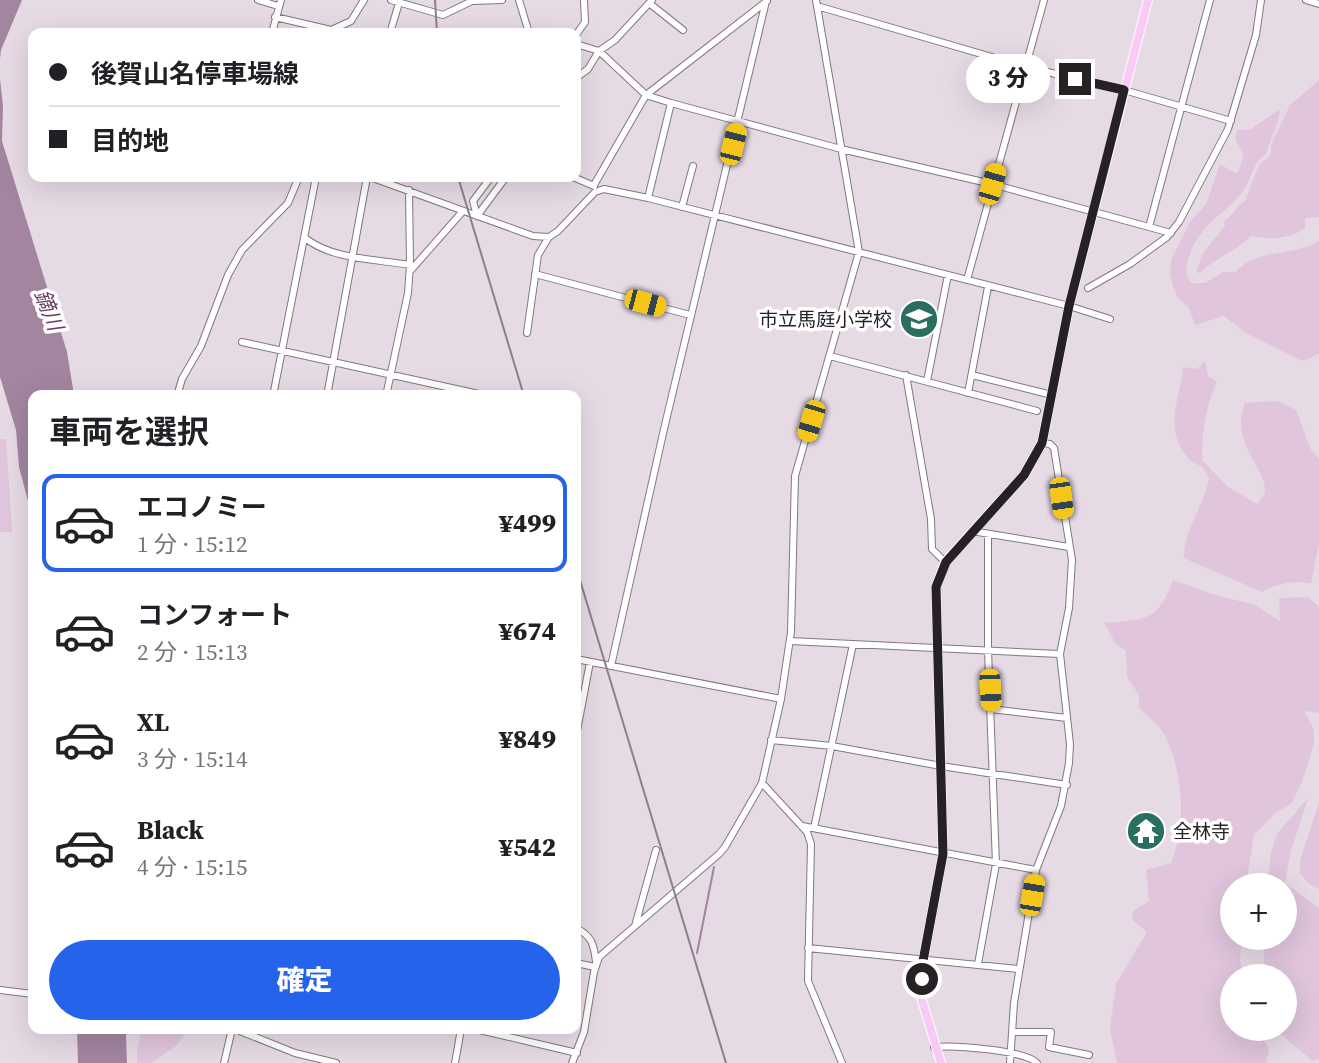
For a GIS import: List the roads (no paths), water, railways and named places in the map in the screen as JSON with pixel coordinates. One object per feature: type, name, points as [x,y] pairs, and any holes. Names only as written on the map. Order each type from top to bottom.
[{"type":"main road","points":[[941,1063],[921,997],[923,961],[943,854],[936,587],[946,562],[1024,475],[1042,443],[1069,306],[1148,0]]},
{"type":"street","points":[[258,0],[279,3],[273,28]]},
{"type":"street","points":[[337,28],[356,15],[364,0]]},
{"type":"street","points":[[391,0],[443,15],[472,1],[502,0]]},
{"type":"street","points":[[519,0],[527,28]]},
{"type":"street","points":[[581,28],[585,22],[584,0]]},
{"type":"street","points":[[527,333],[538,255],[549,237],[558,231],[595,189],[646,96],[767,0]]},
{"type":"street","points":[[611,666],[690,315],[767,0]]},
{"type":"street","points":[[967,280],[1044,0]]},
{"type":"street","points":[[1149,227],[1210,0]]},
{"type":"street","points":[[1088,288],[1130,264],[1171,233],[1231,121],[1254,44],[1261,0]]},
{"type":"street","points":[[1306,0],[1319,4]]},
{"type":"street","points":[[581,74],[588,69],[599,51],[615,40],[650,2],[683,30]]},
{"type":"street","points":[[392,28],[400,3]]},
{"type":"street","points":[[596,966],[604,952],[675,894],[725,847],[762,783],[781,699],[790,641],[795,476],[859,252],[816,3],[1026,67],[1124,90],[1231,121]]},
{"type":"street","points":[[275,17],[314,28]]},
{"type":"street","points":[[345,28],[346,24]]},
{"type":"street","points":[[581,46],[599,51],[646,96],[841,149],[992,184],[1171,233]]},
{"type":"street","points":[[648,198],[671,103]]},
{"type":"street","points":[[682,207],[693,166]]},
{"type":"street","points":[[581,181],[595,189],[648,198],[1069,306],[1110,319]]},
{"type":"street","points":[[179,390],[201,346],[228,275],[242,250],[288,203],[297,182]]},
{"type":"street","points":[[274,390],[315,182]]},
{"type":"street","points":[[328,390],[368,182]]},
{"type":"street","points":[[384,182],[533,236],[549,237]]},
{"type":"street","points":[[477,216],[472,201],[487,182]]},
{"type":"street","points":[[477,216],[502,182]]},
{"type":"street","points":[[387,390],[408,293],[409,190]]},
{"type":"street","points":[[410,268],[463,211]]},
{"type":"street","points":[[305,238],[321,247],[352,256],[410,268]]},
{"type":"street","points":[[535,274],[690,315]]},
{"type":"street","points":[[927,381],[948,275]]},
{"type":"street","points":[[968,393],[988,287]]},
{"type":"street","points":[[242,342],[455,390]]},
{"type":"street","points":[[830,356],[1037,411]]},
{"type":"street","points":[[906,375],[931,519],[932,549],[946,562]]},
{"type":"street","points":[[972,375],[1052,395]]},
{"type":"street","points":[[1010,1063],[1014,1003],[1036,870],[1067,785],[1070,744],[1060,654],[1073,569],[1054,448],[1050,444],[1042,443]]},
{"type":"street","points":[[972,531],[1069,547]]},
{"type":"street","points":[[978,964],[996,863],[988,650],[988,534]]},
{"type":"street","points":[[790,641],[1060,654]]},
{"type":"street","points":[[814,828],[853,644]]},
{"type":"street","points":[[581,660],[781,699]]},
{"type":"street","points":[[581,707],[590,662]]},
{"type":"street","points":[[990,709],[1068,718]]},
{"type":"street","points":[[771,740],[832,746],[1067,785]]},
{"type":"street","points":[[762,783],[802,826],[811,844],[808,981],[842,1063]]},
{"type":"street","points":[[802,826],[1036,870]]},
{"type":"street","points":[[635,926],[656,850]]},
{"type":"street","points":[[572,1063],[584,1032],[596,966],[592,940],[581,930]]},
{"type":"street","points":[[808,948],[1020,969]]},
{"type":"street","points":[[581,964],[596,966]]},
{"type":"street","points":[[0,990],[28,993]]},
{"type":"street","points":[[1014,1032],[1051,1032],[1049,1047],[1089,1055]]},
{"type":"street","points":[[224,1063],[233,1034]]},
{"type":"street","points":[[247,1034],[295,1053],[337,1063]]},
{"type":"street","points":[[455,1063],[460,1034]]},
{"type":"street","points":[[496,1034],[577,1053]]},
{"type":"street","points":[[934,1047],[957,1046],[1012,1054],[1032,1058],[1037,1063]]},
{"type":"water","points":[[0,0],[22,0],[1,50],[0,59]]},
{"type":"water","name":"鏑川","points":[[0,79],[3,106],[2,141],[67,352],[73,390],[28,390],[28,501],[19,467],[16,430],[0,377]]},
{"type":"water","points":[[77,1034],[126,1034],[127,1063],[78,1063]]},
{"type":"waterway","points":[[697,953],[714,867]]},
{"type":"railway","points":[[435,0],[437,28]]},
{"type":"railway","points":[[460,182],[522,390]]},
{"type":"railway","points":[[581,584],[726,1063]]},
{"type":"place","name":"市立馬庭小学校","points":[[919,319]]},
{"type":"place","name":"全林寺","points":[[1146,831]]}]
